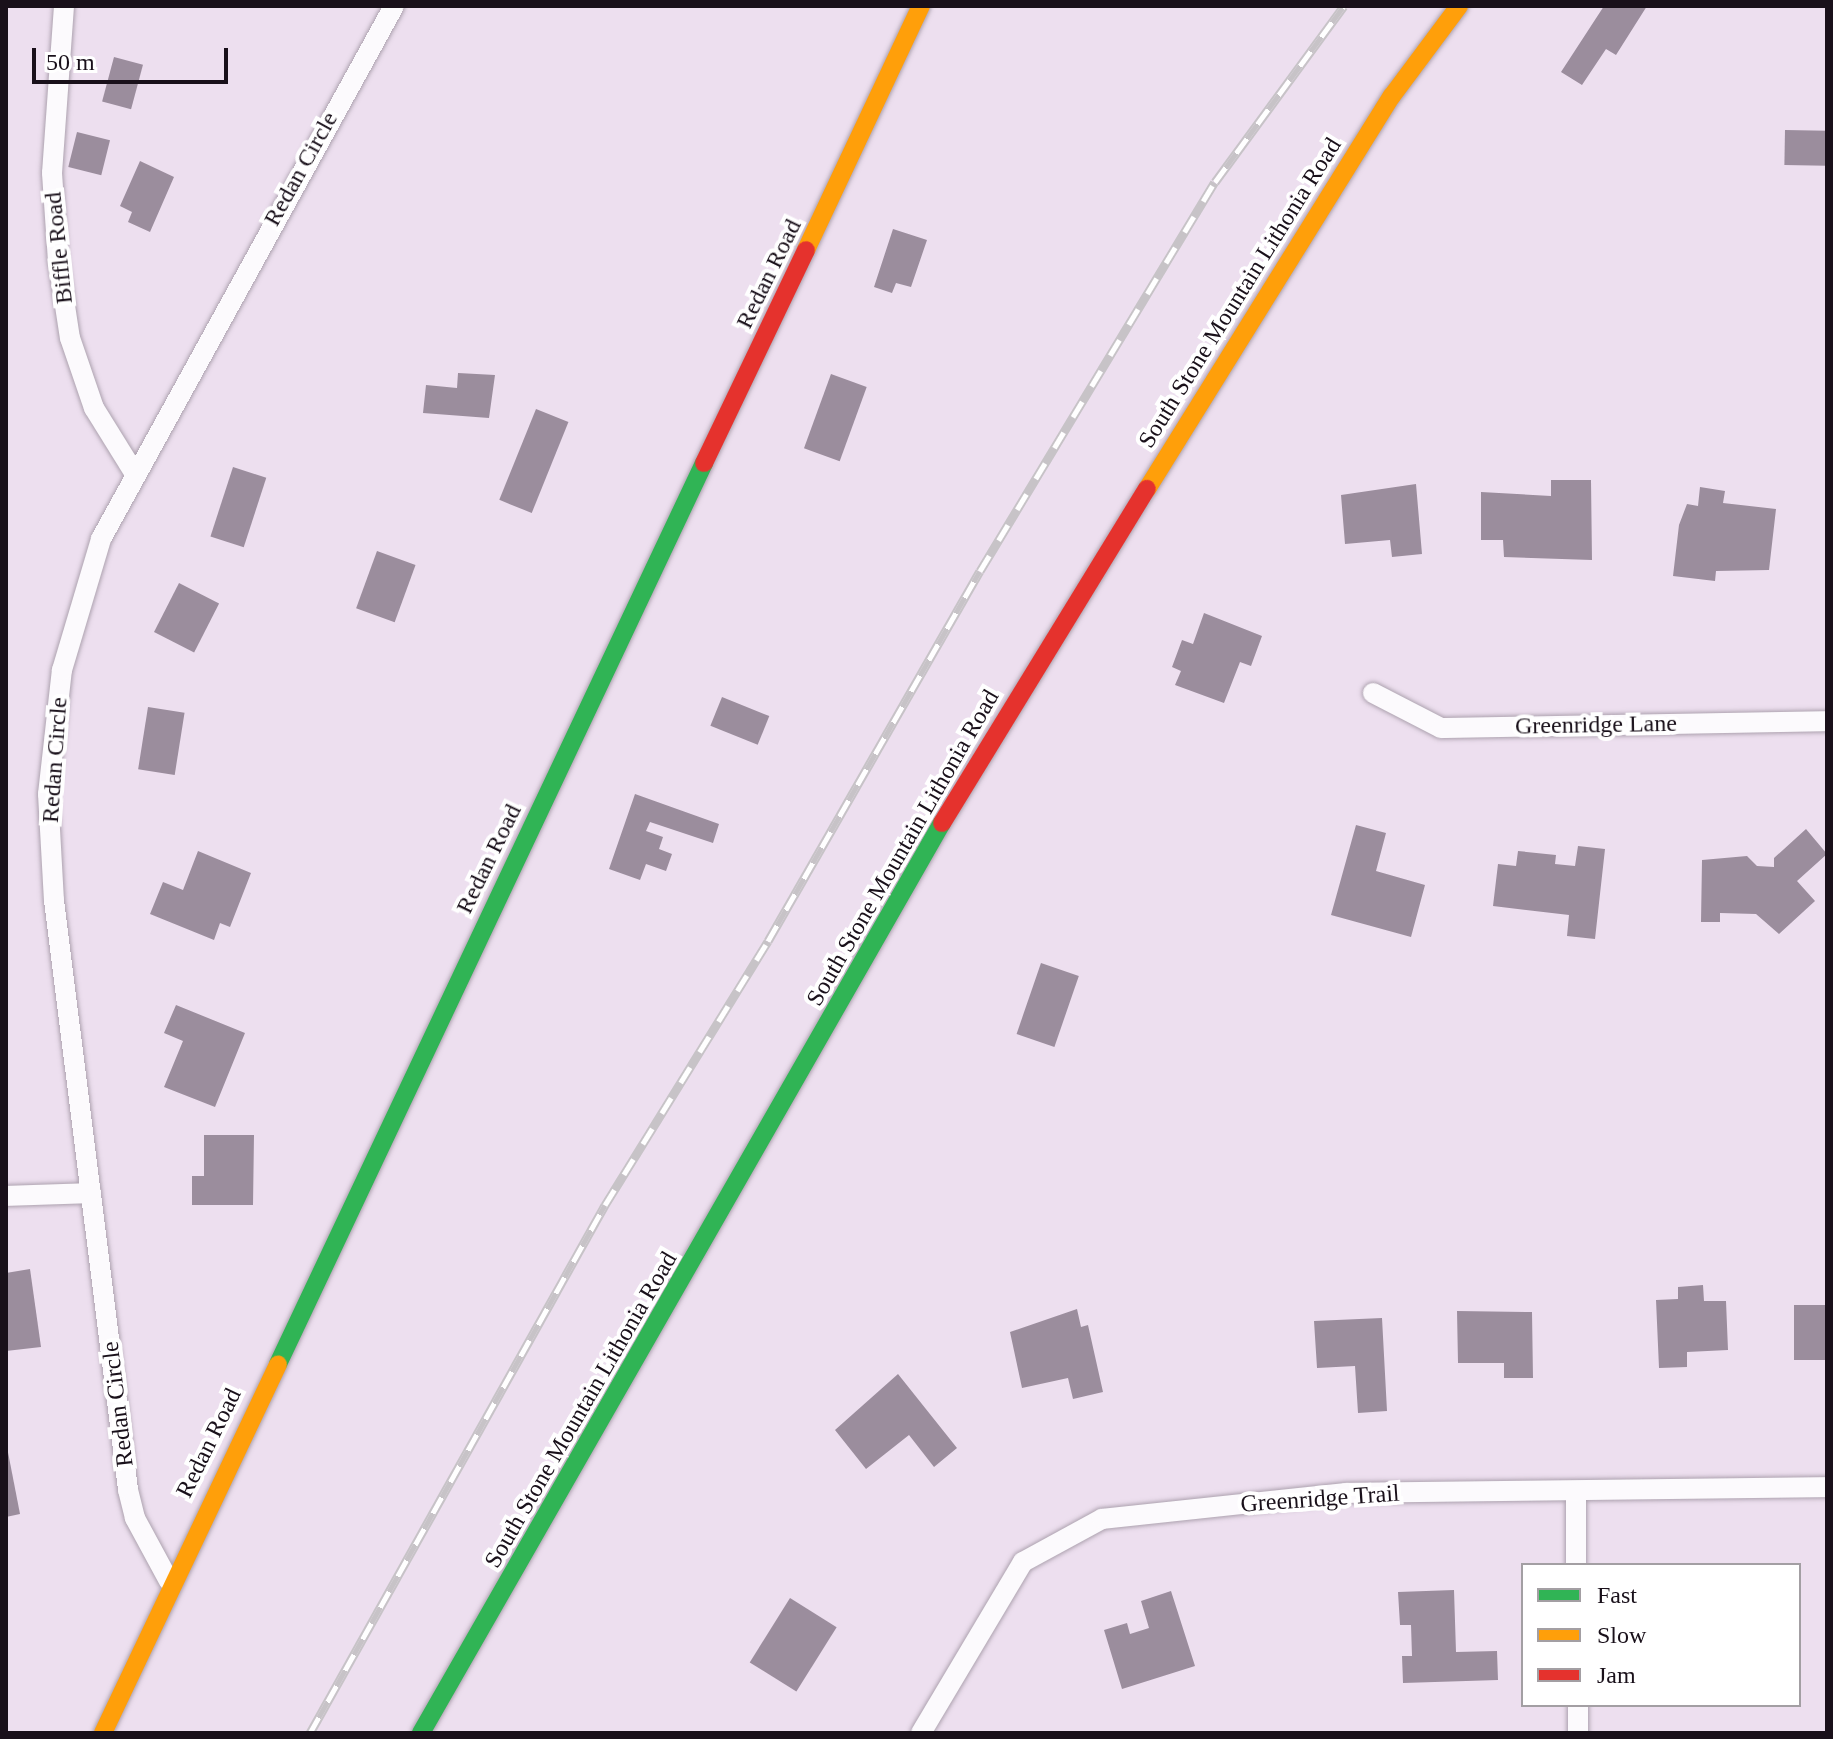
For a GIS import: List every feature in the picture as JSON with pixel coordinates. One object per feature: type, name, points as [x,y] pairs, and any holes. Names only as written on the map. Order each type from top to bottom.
[{"type":"main road","name":"Redan Road","points":[[103,1733],[169,1581],[921,6]]},
{"type":"main road","name":"South Stone Mountain Lithonia Road","points":[[421,1733],[987,745],[1392,96],[1459,6]]},
{"type":"street","name":"Biffle Road","points":[[64,6],[52,173],[58,260],[70,338],[94,408],[135,474]]},
{"type":"street","name":"Redan Circle","points":[[169,1581],[135,1518],[128,1489],[54,901],[48,794],[74,614],[101,539],[394,6]]},
{"type":"street","name":"Greenridge Lane","points":[[1373,693],[1441,728],[1827,721]]},
{"type":"street","points":[[6,1196],[91,1193]]},
{"type":"street","name":"Greenridge Trail","points":[[921,1733],[1023,1562],[1102,1519],[1346,1493],[1827,1487]]},
{"type":"street","points":[[1576,1491],[1576,1563]]},
{"type":"street","points":[[1578,1707],[1578,1733]]},
{"type":"building","points":[[1604,6],[1647,6],[1616,55],[1606,49],[1582,85],[1561,72]]},
{"type":"building","points":[[114,57],[143,65],[131,109],[102,101]]},
{"type":"building","points":[[1785,130],[1827,131],[1826,166],[1784,165]]},
{"type":"building","points":[[77,132],[110,140],[101,175],[68,167]]},
{"type":"building","points":[[140,161],[174,177],[150,232],[128,222],[132,212],[120,206]]},
{"type":"building","points":[[893,229],[927,240],[911,287],[896,283],[892,293],[874,287]]},
{"type":"building","points":[[458,373],[495,375],[489,418],[423,413],[426,385],[457,388]]},
{"type":"building","points":[[831,374],[867,387],[840,461],[804,448]]},
{"type":"building","points":[[536,409],[568,422],[532,513],[499,500]]},
{"type":"building","points":[[233,467],[266,478],[244,547],[210,536]]},
{"type":"building","points":[[1551,480],[1591,480],[1592,560],[1504,557],[1503,540],[1481,540],[1481,492],[1551,496]]},
{"type":"building","points":[[1416,484],[1422,554],[1392,557],[1390,540],[1345,544],[1341,495]]},
{"type":"building","points":[[1700,487],[1725,491],[1723,503],[1776,509],[1769,570],[1716,571],[1715,581],[1673,576],[1679,525],[1687,504],[1698,506]]},
{"type":"building","points":[[377,551],[416,565],[395,622],[356,608]]},
{"type":"building","points":[[179,583],[219,603],[194,652],[154,632]]},
{"type":"building","points":[[1204,613],[1262,636],[1251,666],[1240,662],[1224,703],[1175,685],[1181,671],[1172,667],[1182,640],[1193,644]]},
{"type":"building","points":[[722,697],[769,716],[758,745],[710,726]]},
{"type":"building","points":[[148,707],[185,713],[175,775],[138,769]]},
{"type":"building","points":[[635,794],[719,824],[713,843],[650,822],[646,831],[663,837],[659,849],[672,854],[666,871],[646,864],[640,880],[609,869]]},
{"type":"building","points":[[1356,825],[1386,833],[1376,871],[1425,885],[1411,937],[1331,915]]},
{"type":"building","points":[[1806,829],[1827,854],[1797,881],[1815,901],[1779,934],[1756,914],[1720,913],[1720,922],[1701,922],[1702,860],[1747,856],[1757,866],[1774,867],[1774,858]]},
{"type":"building","points":[[1578,846],[1605,849],[1595,939],[1567,936],[1569,915],[1493,906],[1498,864],[1516,866],[1518,851],[1556,855],[1555,864],[1575,866]]},
{"type":"building","points":[[198,851],[251,873],[230,927],[220,923],[214,940],[150,914],[163,882],[183,890]]},
{"type":"building","points":[[1041,963],[1079,976],[1054,1047],[1017,1034]]},
{"type":"building","points":[[176,1005],[245,1033],[215,1107],[164,1087],[183,1041],[164,1033]]},
{"type":"building","points":[[204,1135],[254,1135],[253,1205],[192,1205],[192,1176],[204,1176]]},
{"type":"building","points":[[30,1269],[41,1347],[6,1351],[6,1273]]},
{"type":"building","points":[[1703,1285],[1704,1301],[1726,1301],[1728,1350],[1687,1352],[1687,1367],[1659,1368],[1656,1300],[1678,1299],[1678,1287]]},
{"type":"building","points":[[1794,1305],[1827,1305],[1827,1360],[1794,1360]]},
{"type":"building","points":[[1077,1309],[1081,1327],[1088,1325],[1103,1392],[1073,1399],[1068,1378],[1022,1388],[1010,1332]]},
{"type":"building","points":[[1457,1311],[1532,1312],[1533,1378],[1504,1378],[1504,1363],[1458,1363]]},
{"type":"building","points":[[1382,1318],[1387,1411],[1358,1413],[1355,1366],[1317,1368],[1314,1321]]},
{"type":"building","points":[[898,1374],[957,1448],[934,1467],[909,1435],[866,1469],[835,1430]]},
{"type":"building","points":[[6,1442],[20,1514],[6,1517]]},
{"type":"building","points":[[1454,1590],[1456,1652],[1497,1651],[1498,1680],[1403,1683],[1402,1656],[1412,1656],[1411,1625],[1400,1625],[1398,1592]]},
{"type":"building","points":[[1171,1591],[1195,1666],[1122,1689],[1104,1630],[1127,1623],[1130,1634],[1149,1628],[1141,1601]]},
{"type":"building","points":[[790,1598],[837,1627],[796,1692],[750,1662]]},
{"type":"railway","points":[[310,1733],[605,1205],[768,941],[980,571],[1215,182],[1344,6]]},
{"type":"traffic: fast","points":[[278,1364],[704,463]]},
{"type":"traffic: fast","points":[[421,1733],[942,823]]},
{"type":"traffic: slow","points":[[806,250],[921,6]]},
{"type":"traffic: slow","points":[[1147,489],[1392,96],[1459,6]]},
{"type":"traffic: slow","points":[[103,1733],[278,1364]]},
{"type":"traffic: jam","points":[[704,463],[806,250]]},
{"type":"traffic: jam","points":[[942,823],[1147,489]]}]
